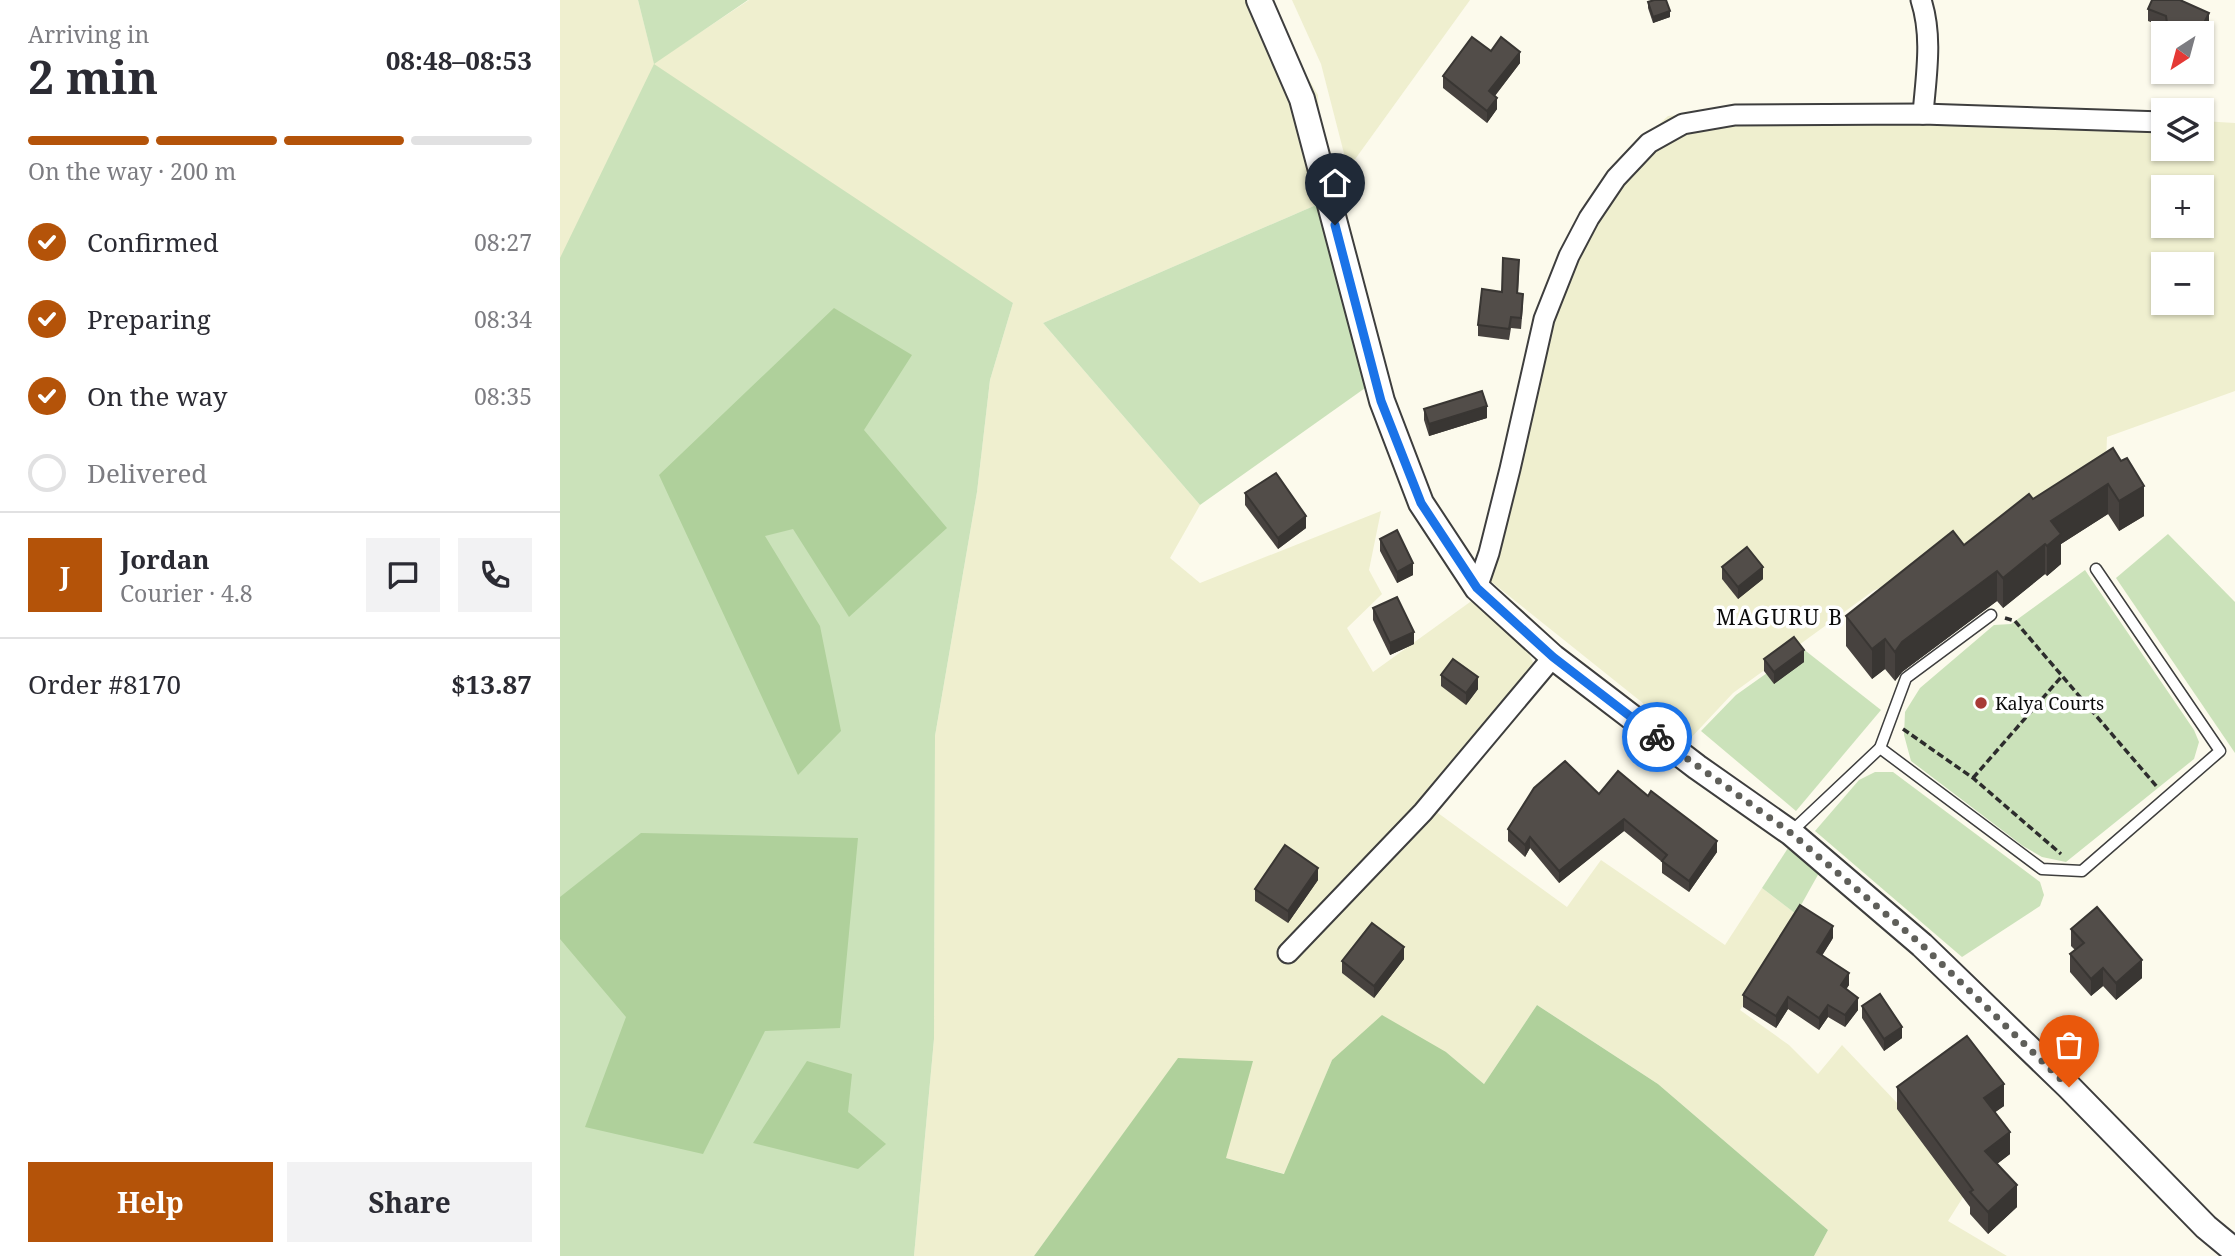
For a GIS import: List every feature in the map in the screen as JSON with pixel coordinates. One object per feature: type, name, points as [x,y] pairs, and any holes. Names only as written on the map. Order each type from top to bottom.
[{"type":"street","points":[[1259,0],[1302,99],[1381,401],[1421,503],[1477,588],[1553,657],[1697,767],[1791,833],[1922,945],[2069,1087],[2206,1227],[2235,1251]]},
{"type":"street","points":[[1921,0],[1925,12],[1928,53],[1923,114]]},
{"type":"street","points":[[1477,588],[1489,553],[1510,469],[1544,318],[1569,256],[1589,218],[1616,178],[1649,143],[1683,124],[1735,115],[1923,114],[2151,122]]},
{"type":"street","points":[[1288,953],[1423,812],[1553,657]]},
{"type":"lane","points":[[1880,748],[2042,869],[2082,872],[2220,751],[2096,569]]},
{"type":"lane","points":[[1791,833],[1880,748],[1906,678],[1991,615]]},
{"type":"path","points":[[1991,615],[2015,621],[2166,798]]},
{"type":"path","points":[[1973,778],[2062,676]]},
{"type":"path","points":[[1891,720],[1973,778],[2082,872]]},
{"type":"green space","points":[[560,0],[638,0],[654,63],[749,0],[1263,0],[1318,95],[1323,202],[1043,323],[1200,505],[1170,558],[1200,583],[1381,511],[1369,570],[1382,594],[1347,628],[1373,672],[1477,597],[1528,651],[1537,672],[1427,805],[1567,907],[1601,860],[1725,945],[1762,888],[1800,917],[1740,1010],[1789,1045],[1818,1074],[1842,1045],[1899,1105],[1965,1194],[1948,1221],[2007,1256],[1814,1256],[1828,1230],[1658,1084],[1537,1005],[1484,1084],[1446,1052],[1332,1060],[1285,1174],[1226,1158],[1178,1059],[1034,1256],[914,1256],[934,1039],[935,736],[977,492],[990,380],[1013,303],[560,258]]},
{"type":"green space","points":[[638,0],[748,0],[654,64]]},
{"type":"green space","points":[[1292,0],[1470,0],[1348,169],[1321,64]]},
{"type":"green space","points":[[654,64],[1013,303],[990,380],[977,492],[935,736],[934,1039],[914,1256],[560,1256],[560,258]]},
{"type":"green space","points":[[1800,105],[2151,118],[2151,161],[2214,161],[2214,122],[2235,123],[2235,391],[2107,437],[2106,462],[1963,549],[1873,591],[1733,693],[1689,740],[1474,568],[1507,469],[1538,320],[1611,169],[1668,116]]},
{"type":"green space","points":[[1323,202],[1375,381],[1200,505],[1043,323]]},
{"type":"green space","points":[[834,308],[912,355],[864,430],[947,528],[849,617],[793,529],[765,536],[820,626],[841,731],[798,775],[659,475]]},
{"type":"green space","points":[[2168,534],[2235,602],[2235,753],[2116,578]]},
{"type":"green space","points":[[2085,570],[2194,730],[2199,742],[2194,759],[2066,862],[2042,857],[2023,846],[1911,761],[1904,735],[1905,712],[1920,688],[1994,625],[2011,624]]},
{"type":"green space","points":[[1802,648],[1881,710],[1796,811],[1701,731],[1736,695]]},
{"type":"green space","points":[[1875,772],[1893,772],[2040,882],[2044,895],[2040,906],[1962,957],[1815,831],[1859,780]]},
{"type":"green space","points":[[641,833],[858,838],[840,1028],[765,1031],[703,1154],[585,1127],[626,1017],[560,939],[560,897]]},
{"type":"green space","points":[[1788,848],[1819,873],[1796,914],[1762,888]]},
{"type":"green space","points":[[1537,1005],[1658,1084],[1828,1230],[1814,1256],[1034,1256],[1178,1058],[1253,1061],[1226,1158],[1284,1174],[1332,1060],[1382,1015],[1446,1052],[1484,1084]]},
{"type":"green space","points":[[807,1061],[852,1074],[848,1112],[886,1144],[858,1169],[753,1143]]},
{"type":"building","points":[[1666,0],[1670,11],[1653,17],[1648,2]]},
{"type":"building","points":[[2152,0],[2180,0],[2209,13],[2205,21],[2167,21],[2166,16],[2148,9]]},
{"type":"building","points":[[1472,37],[1491,51],[1501,37],[1520,52],[1489,91],[1497,98],[1487,111],[1443,76]]},
{"type":"building","points":[[1503,258],[1519,260],[1517,293],[1523,294],[1521,318],[1511,317],[1509,329],[1478,325],[1482,289],[1502,292]]},
{"type":"building","points":[[1482,391],[1487,406],[1429,424],[1424,409]]},
{"type":"building","points":[[2113,448],[2121,461],[2127,458],[2144,486],[2119,501],[2108,484],[2051,521],[2061,534],[2047,546],[2045,544],[2003,578],[1997,571],[1902,642],[1895,652],[1885,639],[1872,649],[1846,616],[1953,531],[1964,545],[2029,494],[2033,499]]},
{"type":"building","points":[[1276,473],[1306,516],[1278,538],[1245,493]]},
{"type":"building","points":[[1397,530],[1413,563],[1397,572],[1380,539]]},
{"type":"building","points":[[1747,547],[1763,567],[1738,587],[1722,567]]},
{"type":"building","points":[[1397,597],[1414,632],[1390,643],[1373,608]]},
{"type":"building","points":[[1794,637],[1804,650],[1774,672],[1764,659]]},
{"type":"building","points":[[1453,659],[1478,677],[1466,693],[1441,675]]},
{"type":"building","points":[[1565,761],[1599,794],[1618,771],[1648,796],[1651,791],[1717,841],[1689,881],[1662,861],[1667,855],[1624,819],[1559,871],[1530,837],[1525,845],[1508,829],[1534,788]]},
{"type":"building","points":[[1285,845],[1318,868],[1288,911],[1255,889]]},
{"type":"building","points":[[1800,905],[1833,926],[1817,952],[1849,973],[1841,985],[1858,998],[1845,1015],[1828,1005],[1819,1018],[1788,997],[1776,1016],[1743,995]]},
{"type":"building","points":[[2097,907],[2142,960],[2116,983],[2103,968],[2091,979],[2070,954],[2084,943],[2071,929]]},
{"type":"building","points":[[1372,923],[1404,947],[1374,986],[1342,961]]},
{"type":"building","points":[[1880,994],[1902,1027],[1884,1039],[1862,1006]]},
{"type":"building","points":[[1967,1036],[2004,1084],[1984,1098],[2010,1132],[1985,1151],[2017,1185],[1988,1212],[1970,1192],[1973,1190],[1897,1087]]},
{"type":"way so far","points":[[1657,737],[1791,833],[1922,945],[2069,1087]]},
{"type":"place","name":"Kalya Courts","points":[[1981,703]]},
{"type":"district","name":"MAGURU B","points":[[1780,617]]},
{"type":"route","points":[[1335,225],[1381,401],[1421,503],[1477,588],[1553,657],[1657,737]]}]
